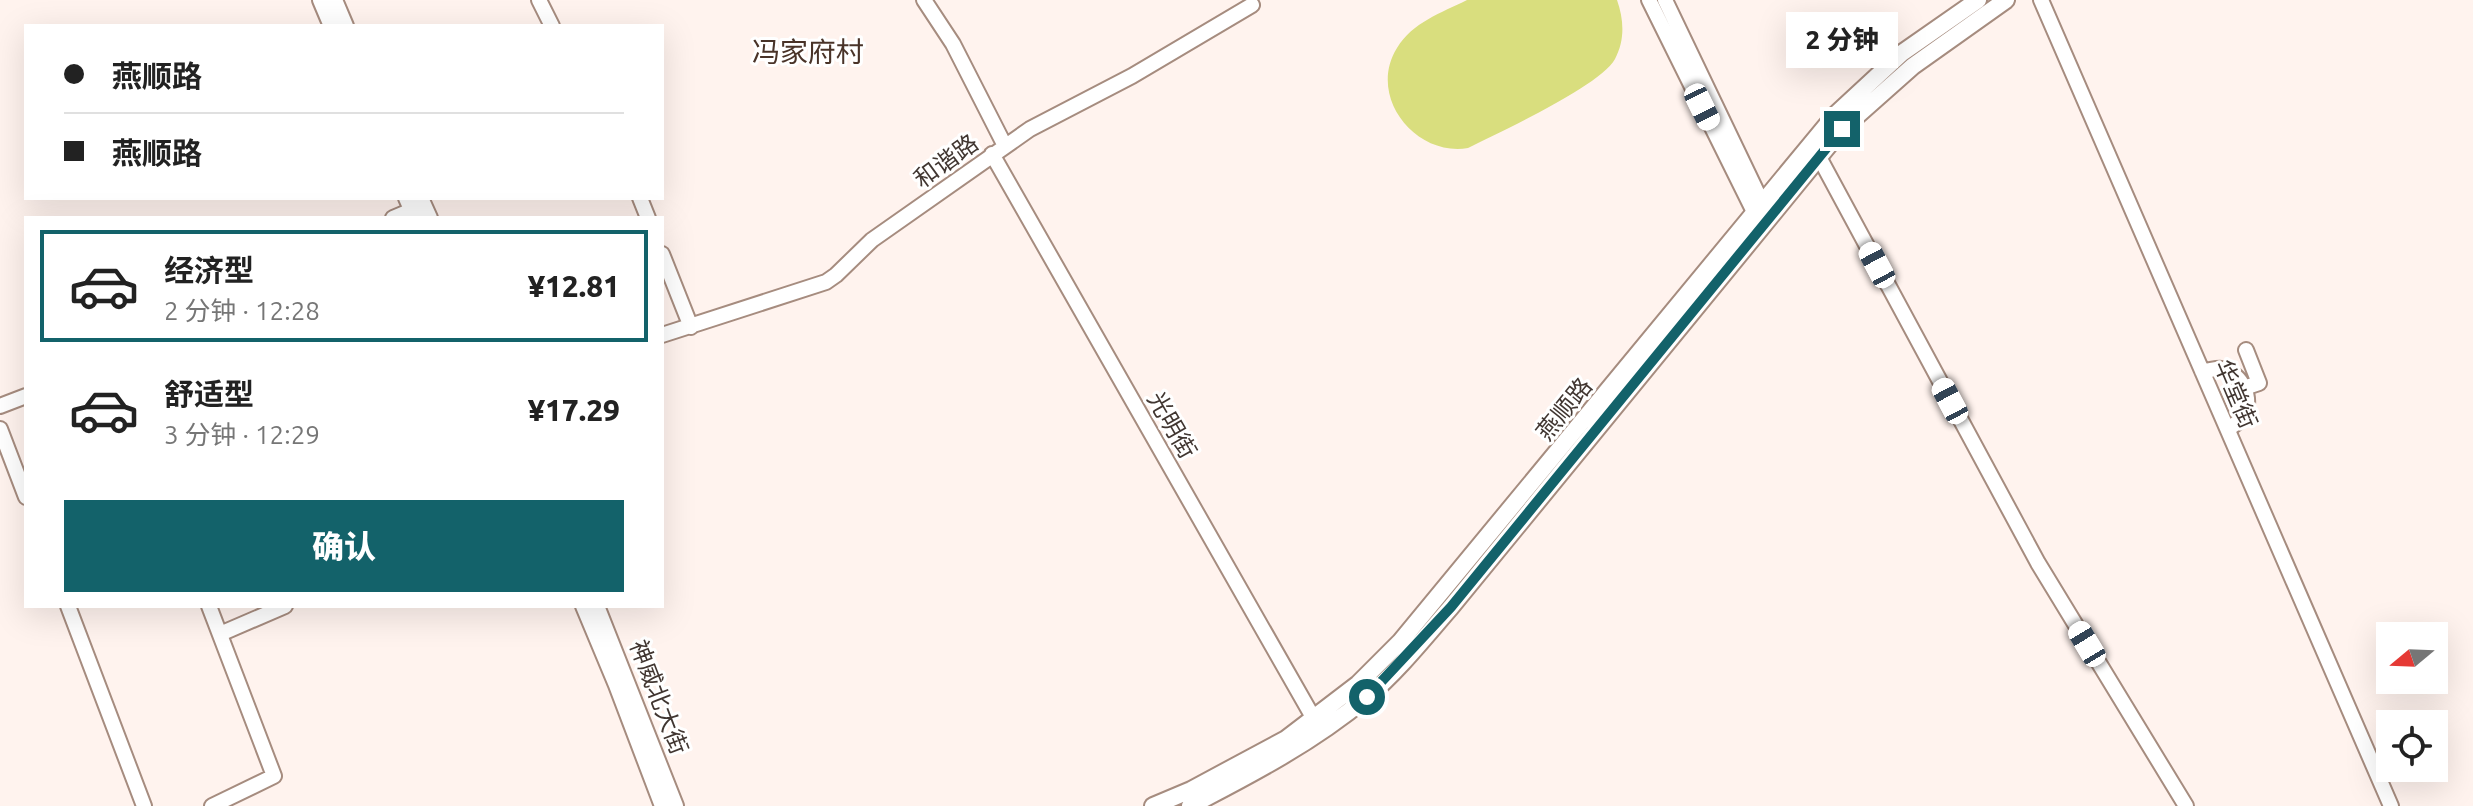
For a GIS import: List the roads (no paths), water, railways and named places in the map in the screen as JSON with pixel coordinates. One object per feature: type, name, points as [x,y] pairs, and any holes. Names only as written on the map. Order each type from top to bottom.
[{"type":"main road","points":[[321,0],[331,24]]},
{"type":"main road","points":[[334,0],[344,24]]},
{"type":"main road","name":"燕顺路","points":[[1190,806],[1293,752],[1367,697],[1389,676],[1451,607],[1762,212],[1814,139],[1866,84],[1902,53],[1978,0]]},
{"type":"main road","name":"燕顺路","points":[[1153,806],[1191,790],[1286,739],[1358,684],[1441,596],[1762,212],[1819,157],[1842,129],[1904,73],[2006,0]]},
{"type":"main road","name":"神威北大街","points":[[585,608],[663,806]]},
{"type":"main road","name":"神威北大街","points":[[597,608],[675,806]]},
{"type":"street","points":[[539,0],[551,24]]},
{"type":"street","name":"光明街","points":[[924,0],[953,44],[998,150],[1314,719]]},
{"type":"street","points":[[1649,0],[1762,212]]},
{"type":"street","points":[[1665,0],[1762,212]]},
{"type":"street","name":"华堂街","points":[[2041,0],[2391,806]]},
{"type":"street","name":"和谐路","points":[[664,334],[826,282],[872,240],[1030,129],[1155,63],[1252,5]]},
{"type":"street","points":[[1819,157],[2038,563],[2186,806]]},
{"type":"street","points":[[396,216],[414,206]]},
{"type":"street","points":[[664,259],[691,327]]},
{"type":"street","points":[[2244,388],[2259,383],[2246,350]]},
{"type":"street","points":[[2202,371],[2222,369],[2240,379],[2248,397],[2243,417],[2228,430]]},
{"type":"street","points":[[0,406],[24,397]]},
{"type":"street","points":[[0,429],[24,492]]},
{"type":"street","points":[[69,608],[144,806]]},
{"type":"street","points":[[210,608],[274,776],[212,806]]},
{"type":"street","points":[[220,634],[280,608]]},
{"type":"district","name":"冯家府村","points":[[808,51]]}]
